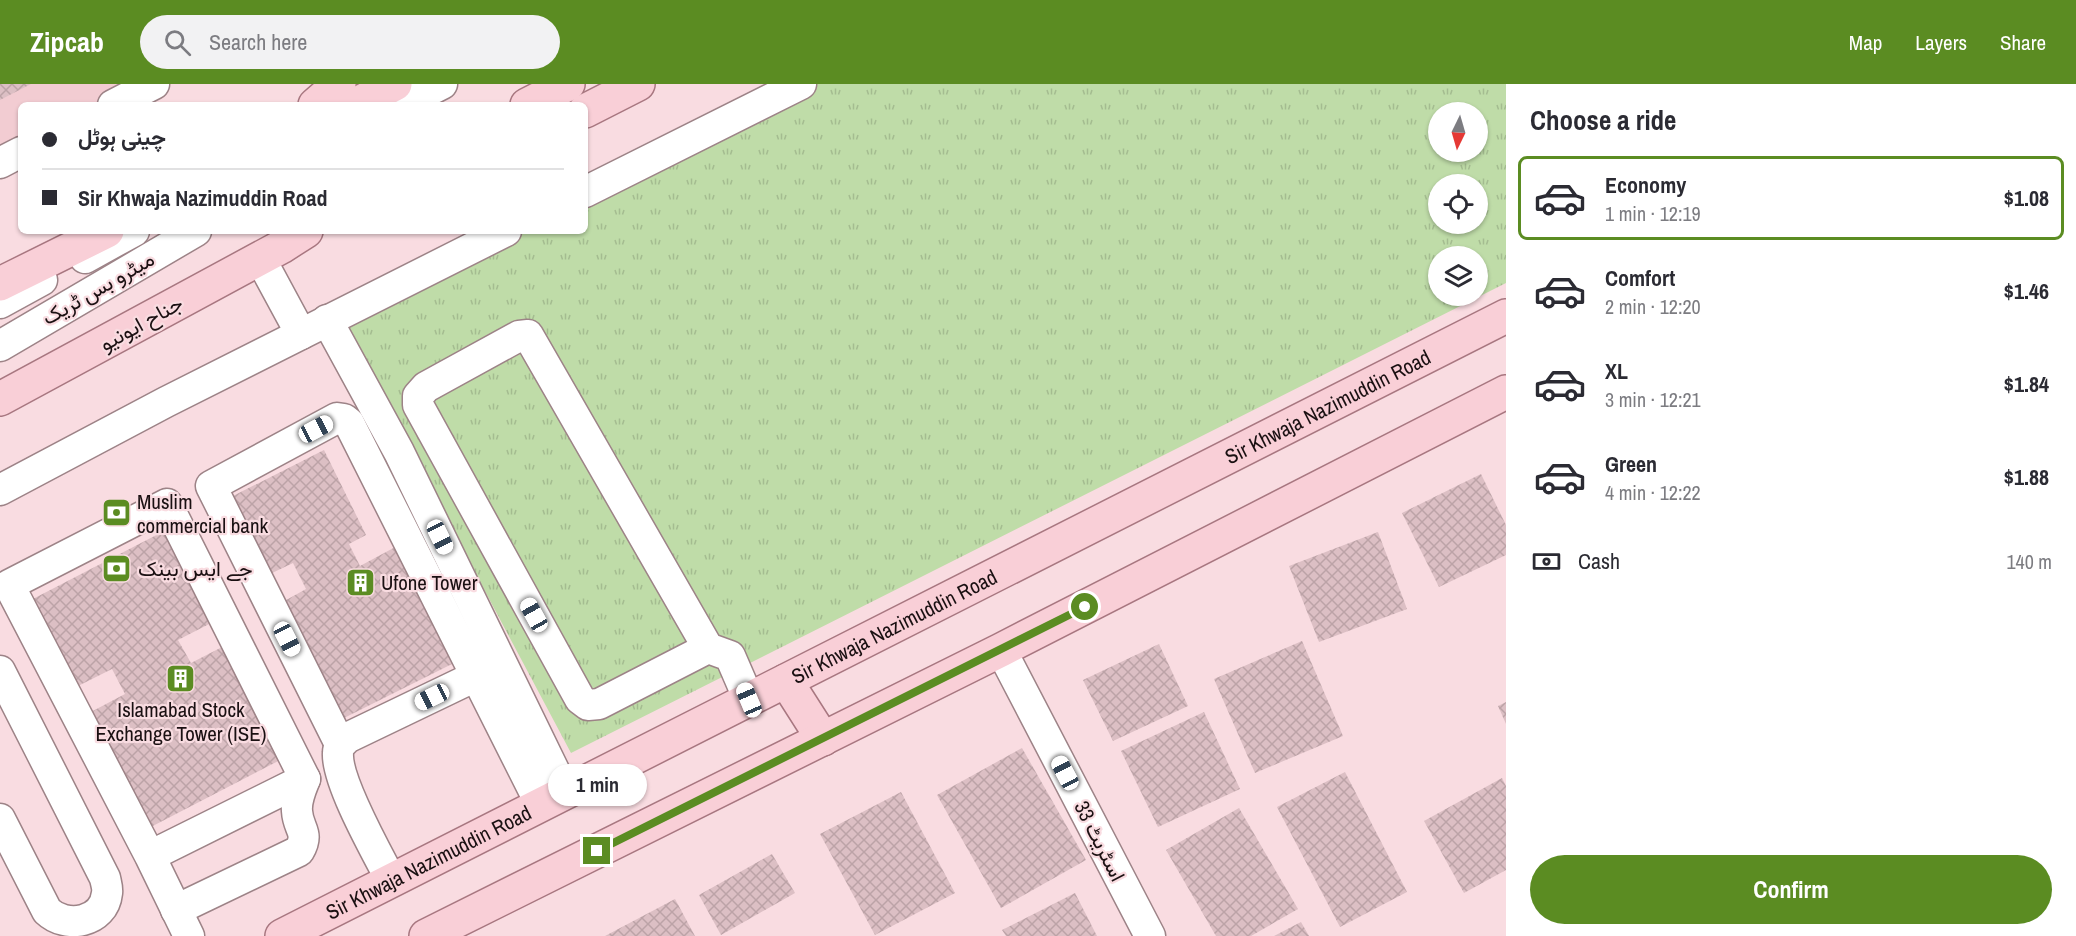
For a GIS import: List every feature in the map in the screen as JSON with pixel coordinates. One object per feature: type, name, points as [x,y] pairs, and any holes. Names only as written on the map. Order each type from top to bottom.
[{"type":"main road","points":[[318,102],[339,84]]},
{"type":"main road","points":[[533,102],[568,84]]},
{"type":"main road","points":[[588,109],[638,84]]},
{"type":"main road","points":[[364,102],[394,92]]},
{"type":"main road","points":[[0,284],[101,234]]},
{"type":"main road","name":"جناح ایونیو","points":[[0,399],[282,245],[311,234]]},
{"type":"main road","name":"Sir Khwaja Nazimuddin Road","points":[[282,936],[1506,316]]},
{"type":"main road","points":[[426,936],[1001,650],[1506,392]]},
{"type":"main road","points":[[786,681],[823,739]]},
{"type":"street","points":[[119,102],[154,84]]},
{"type":"street","points":[[588,190],[801,84]]},
{"type":"street","points":[[394,92],[438,86]]},
{"type":"street","points":[[0,163],[18,154]]},
{"type":"street","name":"میٹرو بس ٹریک","points":[[0,303],[128,234]]},
{"type":"street","name":"میٹرو بس ٹریک","points":[[0,346],[191,234]]},
{"type":"street","points":[[0,490],[327,320],[500,234]]},
{"type":"street","points":[[282,245],[301,334]]},
{"type":"street","points":[[327,320],[399,452],[553,799]]},
{"type":"street","points":[[708,648],[598,704],[588,705],[580,699],[418,405],[418,396],[426,387],[519,336],[528,335],[708,648],[730,656],[749,700]]},
{"type":"street","points":[[340,744],[211,486],[337,418],[349,423],[476,675],[553,799]]},
{"type":"street","points":[[167,504],[305,779],[297,810],[305,841],[299,851],[183,923],[150,856],[9,585],[167,504]]},
{"type":"street","name":"اسٹریٹ 33","points":[[1001,650],[1150,936]]},
{"type":"street","points":[[0,671],[105,878],[108,892],[105,922],[95,915],[79,921],[54,918],[47,911],[0,819]]},
{"type":"street","points":[[391,880],[345,786],[339,769],[340,744],[347,738],[476,675]]},
{"type":"street","points":[[150,856],[305,779]]},
{"type":"shaded area","points":[[0,84],[154,84],[119,102],[18,102],[18,154],[0,163]]},
{"type":"green space","points":[[783,84],[1506,84],[1506,283],[1488,292],[1488,246],[1428,246],[1428,306],[1460,306],[571,753],[342,322],[505,234],[588,234],[588,189]]},
{"type":"building","points":[[0,84],[31,84],[0,100]]},
{"type":"building","name":"Ufone Tower","points":[[324,450],[366,535],[349,544],[360,566],[399,545],[458,661],[338,721],[279,604],[306,589],[293,563],[270,574],[231,497]]},
{"type":"building","points":[[1481,474],[1506,525],[1506,555],[1439,587],[1402,513]]},
{"type":"building","name":"Islamabad Stock Exchange Tower (ISE)","points":[[168,529],[215,621],[178,640],[191,663],[228,644],[286,757],[147,829],[87,714],[125,694],[112,669],[74,688],[29,601]]},
{"type":"building","points":[[1378,532],[1407,609],[1319,642],[1289,566]]},
{"type":"building","points":[[1302,641],[1343,736],[1255,773],[1214,679]]},
{"type":"building","points":[[1159,644],[1188,706],[1113,741],[1083,680]]},
{"type":"building","points":[[1506,702],[1506,724],[1498,706]]},
{"type":"building","points":[[1204,712],[1240,789],[1158,827],[1121,751]]},
{"type":"building","points":[[1022,748],[1086,860],[1001,908],[937,795]]},
{"type":"building","points":[[1345,772],[1407,892],[1340,927],[1277,807]]},
{"type":"building","points":[[1502,778],[1506,786],[1506,870],[1464,893],[1424,821]]},
{"type":"building","points":[[901,792],[955,893],[875,935],[820,834]]},
{"type":"building","points":[[1239,808],[1298,909],[1251,936],[1216,936],[1166,850]]},
{"type":"building","points":[[772,854],[795,893],[721,935],[699,895]]},
{"type":"building","points":[[1075,893],[1097,936],[1006,936],[1002,930]]},
{"type":"building","points":[[675,899],[695,936],[605,936]]},
{"type":"building","points":[[1301,922],[1309,936],[1274,936]]},
{"type":"place","name":"Muslim commercial bank","points":[[116,513]]},
{"type":"place","name":"جے ایس بینک","points":[[117,568]]},
{"type":"place","name":"Ufone Tower","points":[[360,582]]},
{"type":"place","name":"Islamabad Stock Exchange Tower (ISE)","points":[[181,678]]},
{"type":"route","points":[[597,851],[1085,607]]}]
